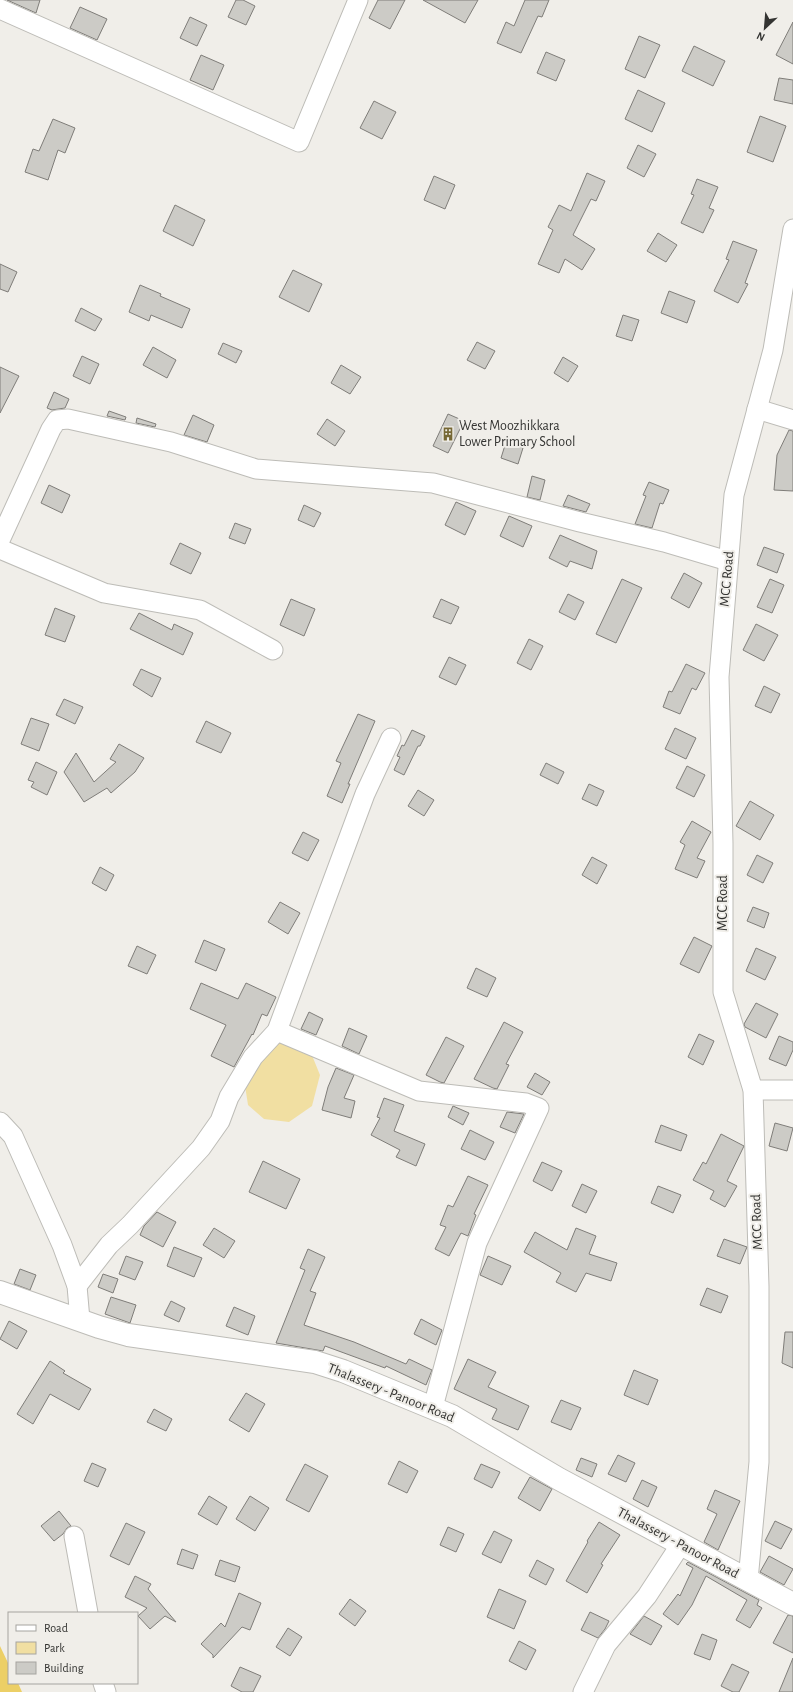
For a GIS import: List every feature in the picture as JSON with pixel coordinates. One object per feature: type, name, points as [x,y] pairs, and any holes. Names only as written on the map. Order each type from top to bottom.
[{"type":"main road","name":"Thalassery - Panoor Road","points":[[0,1292],[99,1327],[144,1338],[315,1362],[343,1371],[452,1416],[559,1479],[793,1604]]},
{"type":"street","points":[[0,9],[299,142],[358,0]]},
{"type":"street","name":"MCC Road","points":[[748,1580],[759,1462],[759,1286],[753,1090],[723,992],[723,843],[719,677],[734,495],[773,350],[793,229]]},
{"type":"street","points":[[757,409],[793,420]]},
{"type":"street","points":[[0,540],[51,429],[57,420],[68,419],[170,442],[256,469],[433,483],[580,522],[664,542],[728,561]]},
{"type":"street","points":[[0,549],[104,593],[200,610],[273,650]]},
{"type":"street","points":[[77,1286],[109,1245],[130,1225],[201,1148],[220,1121],[229,1097],[253,1057],[277,1031],[365,794],[391,738]]},
{"type":"street","points":[[277,1031],[419,1091],[526,1103],[538,1108],[477,1243],[433,1407]]},
{"type":"street","points":[[753,1090],[793,1090]]},
{"type":"street","points":[[0,1122],[13,1136],[62,1245],[77,1286],[80,1320]]},
{"type":"street","points":[[74,1536],[88,1612]]},
{"type":"street","points":[[583,1692],[606,1645],[647,1596],[681,1544]]},
{"type":"green space","points":[[284,1040],[309,1048],[320,1075],[312,1106],[289,1122],[264,1119],[248,1105],[244,1079],[262,1055]]},
{"type":"shaded area","points":[[0,1646],[8,1663],[8,1684],[18,1684],[22,1692],[0,1692]]},
{"type":"building","points":[[7,0],[40,0],[36,13]]},
{"type":"building","points":[[236,0],[243,0],[255,6],[246,25],[228,17]]},
{"type":"building","points":[[378,0],[405,0],[390,29],[369,18]]},
{"type":"building","points":[[423,0],[478,0],[465,23]]},
{"type":"building","points":[[525,0],[549,0],[542,17],[538,16],[521,53],[497,43],[506,22],[514,26]]},
{"type":"building","points":[[80,7],[107,19],[97,40],[70,28]]},
{"type":"building","points":[[190,17],[207,25],[197,46],[180,38]]},
{"type":"building","points":[[793,22],[793,64],[776,55]]},
{"type":"building","points":[[639,36],[660,45],[645,78],[625,69]]},
{"type":"building","points":[[694,46],[725,61],[713,86],[682,71]]},
{"type":"building","points":[[546,52],[565,60],[556,81],[537,73]]},
{"type":"building","points":[[201,55],[224,65],[213,90],[190,80]]},
{"type":"building","points":[[779,78],[793,80],[793,104],[774,100]]},
{"type":"building","points":[[638,90],[665,103],[652,132],[625,119]]},
{"type":"building","points":[[374,101],[396,112],[382,139],[360,128]]},
{"type":"building","points":[[760,116],[786,126],[773,162],[747,152]]},
{"type":"building","points":[[53,119],[75,128],[65,153],[58,150],[48,180],[25,172],[33,149],[39,151]]},
{"type":"building","points":[[638,145],[656,154],[644,177],[627,168]]},
{"type":"building","points":[[587,173],[605,181],[596,201],[591,199],[573,235],[595,249],[582,270],[565,259],[559,273],[538,264],[553,230],[548,227],[559,205],[571,211]]},
{"type":"building","points":[[434,176],[455,185],[445,209],[424,200]]},
{"type":"building","points":[[697,179],[718,187],[709,208],[714,210],[703,233],[681,223],[694,195],[691,194]]},
{"type":"building","points":[[175,205],[205,220],[193,246],[163,231]]},
{"type":"building","points":[[658,233],[677,245],[666,262],[647,251]]},
{"type":"building","points":[[733,241],[757,250],[745,283],[748,284],[738,303],[714,291],[729,260],[726,259]]},
{"type":"building","points":[[0,264],[17,272],[8,292],[0,289]]},
{"type":"building","points":[[293,270],[322,284],[309,312],[279,297]]},
{"type":"building","points":[[140,285],[161,294],[160,296],[190,309],[182,328],[151,315],[149,321],[129,312]]},
{"type":"building","points":[[669,291],[695,301],[687,323],[661,313]]},
{"type":"building","points":[[81,308],[102,319],[95,331],[75,321]]},
{"type":"building","points":[[623,315],[639,320],[632,341],[616,336]]},
{"type":"building","points":[[477,342],[495,351],[485,369],[467,360]]},
{"type":"building","points":[[223,343],[242,351],[236,363],[218,354]]},
{"type":"building","points":[[153,347],[176,360],[167,378],[143,365]]},
{"type":"building","points":[[82,356],[99,364],[90,384],[73,376]]},
{"type":"building","points":[[563,357],[578,366],[568,382],[554,373]]},
{"type":"building","points":[[341,365],[361,377],[350,394],[331,383]]},
{"type":"building","points":[[0,367],[19,376],[0,413]]},
{"type":"building","points":[[54,392],[69,399],[65,408],[52,410],[47,408]]},
{"type":"building","points":[[109,411],[126,417],[125,420],[107,416]]},
{"type":"building","name":"West Moozhikkara Lower Primary School","points":[[448,414],[464,421],[448,453],[433,446]]},
{"type":"building","points":[[193,415],[214,425],[207,442],[184,435]]},
{"type":"building","points":[[137,418],[156,424],[155,427],[136,423]]},
{"type":"building","points":[[327,419],[345,431],[335,446],[317,434]]},
{"type":"building","points":[[789,430],[793,431],[793,491],[774,490],[777,455]]},
{"type":"building","points":[[506,442],[523,448],[518,464],[501,458]]},
{"type":"building","points":[[532,476],[545,480],[540,500],[527,497]]},
{"type":"building","points":[[649,482],[669,490],[663,504],[660,503],[652,528],[635,524],[646,496],[643,495]]},
{"type":"building","points":[[49,485],[70,495],[62,513],[41,503]]},
{"type":"building","points":[[568,495],[590,504],[586,512],[563,506]]},
{"type":"building","points":[[456,502],[476,511],[465,535],[445,525]]},
{"type":"building","points":[[304,505],[321,513],[314,527],[298,520]]},
{"type":"building","points":[[509,516],[532,526],[523,547],[500,536]]},
{"type":"building","points":[[235,523],[251,529],[245,544],[229,538]]},
{"type":"building","points":[[560,535],[597,551],[592,569],[570,561],[567,567],[549,558]]},
{"type":"building","points":[[180,543],[201,553],[191,574],[170,564]]},
{"type":"building","points":[[764,547],[784,554],[777,573],[757,565]]},
{"type":"building","points":[[684,573],[702,583],[689,608],[671,598]]},
{"type":"building","points":[[622,579],[642,588],[616,643],[596,634]]},
{"type":"building","points":[[770,579],[784,585],[772,613],[757,607]]},
{"type":"building","points":[[568,594],[584,602],[575,620],[559,612]]},
{"type":"building","points":[[291,599],[315,609],[304,636],[280,625]]},
{"type":"building","points":[[441,599],[459,607],[451,624],[433,617]]},
{"type":"building","points":[[55,608],[75,616],[65,642],[45,635]]},
{"type":"building","points":[[139,613],[172,630],[174,624],[193,633],[183,655],[130,629]]},
{"type":"building","points":[[756,624],[778,635],[764,661],[743,650]]},
{"type":"building","points":[[529,639],[543,646],[531,670],[517,663]]},
{"type":"building","points":[[449,657],[466,665],[456,685],[439,677]]},
{"type":"building","points":[[686,664],[705,673],[696,690],[692,688],[680,714],[663,707],[669,691],[672,692]]},
{"type":"building","points":[[141,669],[161,678],[152,697],[133,685]]},
{"type":"building","points":[[764,686],[780,694],[771,713],[755,706]]},
{"type":"building","points":[[64,699],[83,707],[75,724],[56,715]]},
{"type":"building","points":[[358,714],[375,721],[348,784],[350,784],[342,803],[327,796],[341,763],[336,761]]},
{"type":"building","points":[[31,718],[49,724],[39,751],[21,744]]},
{"type":"building","points":[[206,721],[231,733],[221,753],[196,742]]},
{"type":"building","points":[[675,728],[696,738],[686,759],[665,749]]},
{"type":"building","points":[[412,730],[425,736],[420,746],[418,746],[404,775],[394,770],[400,757],[397,756]]},
{"type":"building","points":[[119,744],[144,758],[135,772],[111,793],[107,788],[84,802],[64,772],[76,753],[94,782],[116,762],[110,759]]},
{"type":"building","points":[[36,762],[57,772],[47,795],[31,787],[34,782],[28,780]]},
{"type":"building","points":[[546,763],[564,772],[558,784],[540,775]]},
{"type":"building","points":[[687,766],[705,775],[694,797],[676,788]]},
{"type":"building","points":[[589,784],[604,791],[597,806],[582,799]]},
{"type":"building","points":[[418,790],[434,800],[424,816],[408,806]]},
{"type":"building","points":[[750,801],[774,815],[760,840],[736,826]]},
{"type":"building","points":[[692,821],[711,832],[697,858],[705,861],[697,878],[675,869],[685,845],[680,842]]},
{"type":"building","points":[[303,832],[319,840],[308,861],[292,853]]},
{"type":"building","points":[[757,855],[773,863],[763,883],[747,875]]},
{"type":"building","points":[[592,857],[607,865],[597,884],[582,875]]},
{"type":"building","points":[[100,867],[114,875],[106,891],[92,883]]},
{"type":"building","points":[[280,902],[300,913],[288,934],[268,922]]},
{"type":"building","points":[[753,907],[769,913],[764,928],[747,921]]},
{"type":"building","points":[[694,937],[712,946],[699,973],[680,964]]},
{"type":"building","points":[[204,940],[225,949],[216,971],[195,962]]},
{"type":"building","points":[[137,946],[156,955],[147,974],[128,966]]},
{"type":"building","points":[[756,948],[776,957],[765,980],[746,971]]},
{"type":"building","points":[[476,968],[496,978],[487,997],[467,988]]},
{"type":"building","points":[[201,983],[238,999],[246,983],[276,997],[267,1016],[262,1014],[253,1035],[252,1034],[234,1067],[211,1056],[226,1025],[190,1009]]},
{"type":"building","points":[[756,1003],[778,1014],[766,1038],[745,1027],[744,1024]]},
{"type":"building","points":[[309,1012],[323,1019],[316,1035],[301,1029]]},
{"type":"building","points":[[504,1022],[523,1032],[506,1064],[509,1065],[497,1089],[474,1079]]},
{"type":"building","points":[[349,1028],[367,1036],[359,1054],[342,1046]]},
{"type":"building","points":[[699,1034],[714,1041],[703,1065],[688,1057]]},
{"type":"building","points":[[779,1036],[793,1042],[793,1050],[786,1066],[769,1059]]},
{"type":"building","points":[[446,1037],[464,1046],[444,1083],[426,1075]]},
{"type":"building","points":[[336,1068],[354,1075],[344,1098],[355,1101],[351,1118],[322,1110],[328,1087]]},
{"type":"building","points":[[535,1073],[550,1082],[542,1095],[527,1087]]},
{"type":"building","points":[[384,1098],[404,1105],[394,1131],[425,1144],[416,1166],[396,1157],[400,1150],[371,1135],[380,1118],[377,1117]]},
{"type":"building","points":[[453,1106],[469,1113],[463,1125],[448,1117]]},
{"type":"building","points":[[507,1112],[524,1114],[515,1133],[500,1127]]},
{"type":"building","points":[[775,1123],[793,1128],[787,1151],[769,1146]]},
{"type":"building","points":[[661,1125],[687,1135],[681,1151],[655,1142]]},
{"type":"building","points":[[470,1130],[494,1142],[485,1160],[461,1149]]},
{"type":"building","points":[[721,1134],[744,1146],[727,1181],[737,1186],[725,1207],[710,1199],[714,1191],[693,1180],[703,1162],[706,1164]]},
{"type":"building","points":[[263,1161],[300,1179],[286,1209],[249,1192]]},
{"type":"building","points":[[542,1162],[562,1171],[552,1191],[533,1181]]},
{"type":"building","points":[[468,1176],[488,1185],[474,1214],[476,1215],[468,1236],[461,1233],[449,1256],[435,1249],[446,1227],[440,1225],[448,1205],[453,1207]]},
{"type":"building","points":[[582,1184],[597,1191],[586,1213],[572,1206]]},
{"type":"building","points":[[658,1186],[681,1195],[673,1213],[651,1203]]},
{"type":"building","points":[[157,1212],[176,1222],[163,1247],[140,1235],[144,1226]]},
{"type":"building","points":[[214,1228],[235,1241],[224,1258],[203,1245]]},
{"type":"building","points":[[576,1228],[596,1236],[589,1254],[617,1263],[611,1281],[586,1273],[576,1292],[556,1282],[561,1273],[524,1252],[535,1232],[567,1250]]},
{"type":"building","points":[[724,1239],[747,1247],[740,1264],[717,1256]]},
{"type":"building","points":[[174,1247],[202,1258],[194,1277],[167,1266]]},
{"type":"building","points":[[308,1249],[325,1257],[310,1291],[316,1293],[304,1325],[354,1342],[406,1364],[409,1359],[432,1370],[426,1385],[386,1366],[385,1368],[325,1346],[323,1351],[276,1343],[305,1270],[300,1268]]},
{"type":"building","points":[[126,1256],[143,1262],[135,1280],[119,1274]]},
{"type":"building","points":[[488,1256],[511,1266],[502,1285],[480,1275]]},
{"type":"building","points":[[20,1269],[36,1275],[30,1290],[14,1284]]},
{"type":"building","points":[[103,1274],[118,1279],[113,1293],[98,1287]]},
{"type":"building","points":[[707,1288],[728,1296],[721,1313],[700,1305]]},
{"type":"building","points":[[111,1297],[136,1305],[130,1323],[105,1314]]},
{"type":"building","points":[[171,1301],[185,1308],[179,1322],[164,1315]]},
{"type":"building","points":[[234,1307],[255,1316],[248,1335],[226,1326]]},
{"type":"building","points":[[421,1319],[442,1330],[436,1345],[414,1334]]},
{"type":"building","points":[[9,1321],[27,1331],[17,1349],[0,1339]]},
{"type":"building","points":[[785,1332],[793,1332],[793,1368],[782,1363]]},
{"type":"building","points":[[468,1359],[496,1372],[488,1387],[529,1406],[518,1430],[492,1419],[497,1409],[454,1389]]},
{"type":"building","points":[[50,1361],[65,1371],[63,1373],[91,1389],[79,1410],[50,1394],[33,1424],[17,1414]]},
{"type":"building","points":[[634,1370],[658,1380],[648,1405],[624,1395]]},
{"type":"building","points":[[246,1393],[265,1404],[249,1432],[229,1420]]},
{"type":"building","points":[[561,1400],[581,1408],[571,1430],[551,1422]]},
{"type":"building","points":[[154,1409],[172,1419],[166,1431],[147,1422]]},
{"type":"building","points":[[618,1455],[635,1463],[626,1482],[608,1474]]},
{"type":"building","points":[[581,1458],[597,1464],[592,1477],[576,1470]]},
{"type":"building","points":[[399,1461],[418,1471],[407,1493],[388,1484]]},
{"type":"building","points":[[92,1463],[106,1469],[98,1487],[84,1481]]},
{"type":"building","points":[[305,1464],[328,1476],[309,1512],[286,1500]]},
{"type":"building","points":[[481,1464],[500,1472],[492,1488],[474,1479]]},
{"type":"building","points":[[530,1477],[552,1489],[540,1511],[518,1498]]},
{"type":"building","points":[[642,1480],[657,1487],[648,1507],[633,1499]]},
{"type":"building","points":[[715,1490],[740,1501],[718,1550],[704,1542],[717,1514],[707,1509]]},
{"type":"building","points":[[209,1496],[227,1507],[217,1525],[198,1514]]},
{"type":"building","points":[[250,1496],[269,1508],[255,1531],[236,1519]]},
{"type":"building","points":[[59,1511],[71,1526],[54,1541],[41,1526]]},
{"type":"building","points":[[775,1521],[792,1529],[781,1549],[765,1541]]},
{"type":"building","points":[[599,1522],[620,1535],[601,1564],[603,1565],[587,1593],[566,1581]]},
{"type":"building","points":[[126,1523],[145,1532],[129,1565],[110,1556]]},
{"type":"building","points":[[448,1527],[464,1534],[456,1552],[440,1545]]},
{"type":"building","points":[[494,1531],[512,1540],[501,1563],[482,1554]]},
{"type":"building","points":[[182,1549],[198,1555],[193,1569],[177,1564]]},
{"type":"building","points":[[769,1556],[793,1569],[784,1585],[760,1572]]},
{"type":"building","points":[[220,1560],[240,1567],[235,1582],[215,1575]]},
{"type":"building","points":[[537,1560],[554,1569],[546,1585],[529,1576]]},
{"type":"building","points":[[688,1562],[759,1600],[757,1605],[762,1608],[750,1628],[736,1620],[747,1600],[706,1576],[692,1605],[678,1625],[663,1614],[678,1594],[680,1596],[693,1568],[686,1564]]},
{"type":"building","points":[[135,1576],[151,1584],[148,1589],[176,1622],[165,1616],[150,1629],[138,1616],[147,1608],[125,1597]]},
{"type":"building","points":[[499,1589],[526,1601],[514,1629],[487,1617]]},
{"type":"building","points":[[239,1593],[261,1603],[250,1630],[242,1627],[213,1658],[213,1655],[201,1644],[221,1623],[225,1627]]},
{"type":"building","points":[[350,1599],[366,1611],[355,1626],[339,1614]]},
{"type":"building","points":[[590,1612],[609,1621],[598,1638],[581,1630]]},
{"type":"building","points":[[788,1615],[793,1616],[793,1653],[773,1643]]},
{"type":"building","points":[[644,1616],[662,1626],[651,1645],[630,1634]]},
{"type":"building","points":[[288,1628],[302,1637],[290,1656],[276,1647]]},
{"type":"building","points":[[702,1634],[717,1640],[710,1660],[694,1654]]},
{"type":"building","points":[[519,1641],[536,1650],[526,1670],[509,1661]]},
{"type":"building","points":[[793,1658],[793,1692],[779,1692]]},
{"type":"building","points":[[732,1664],[749,1672],[739,1692],[733,1692],[721,1686]]},
{"type":"building","points":[[240,1667],[261,1676],[253,1692],[242,1692],[231,1686]]},
{"type":"place","name":"West Moozhikkara Lower Primary School","points":[[448,434]]}]
